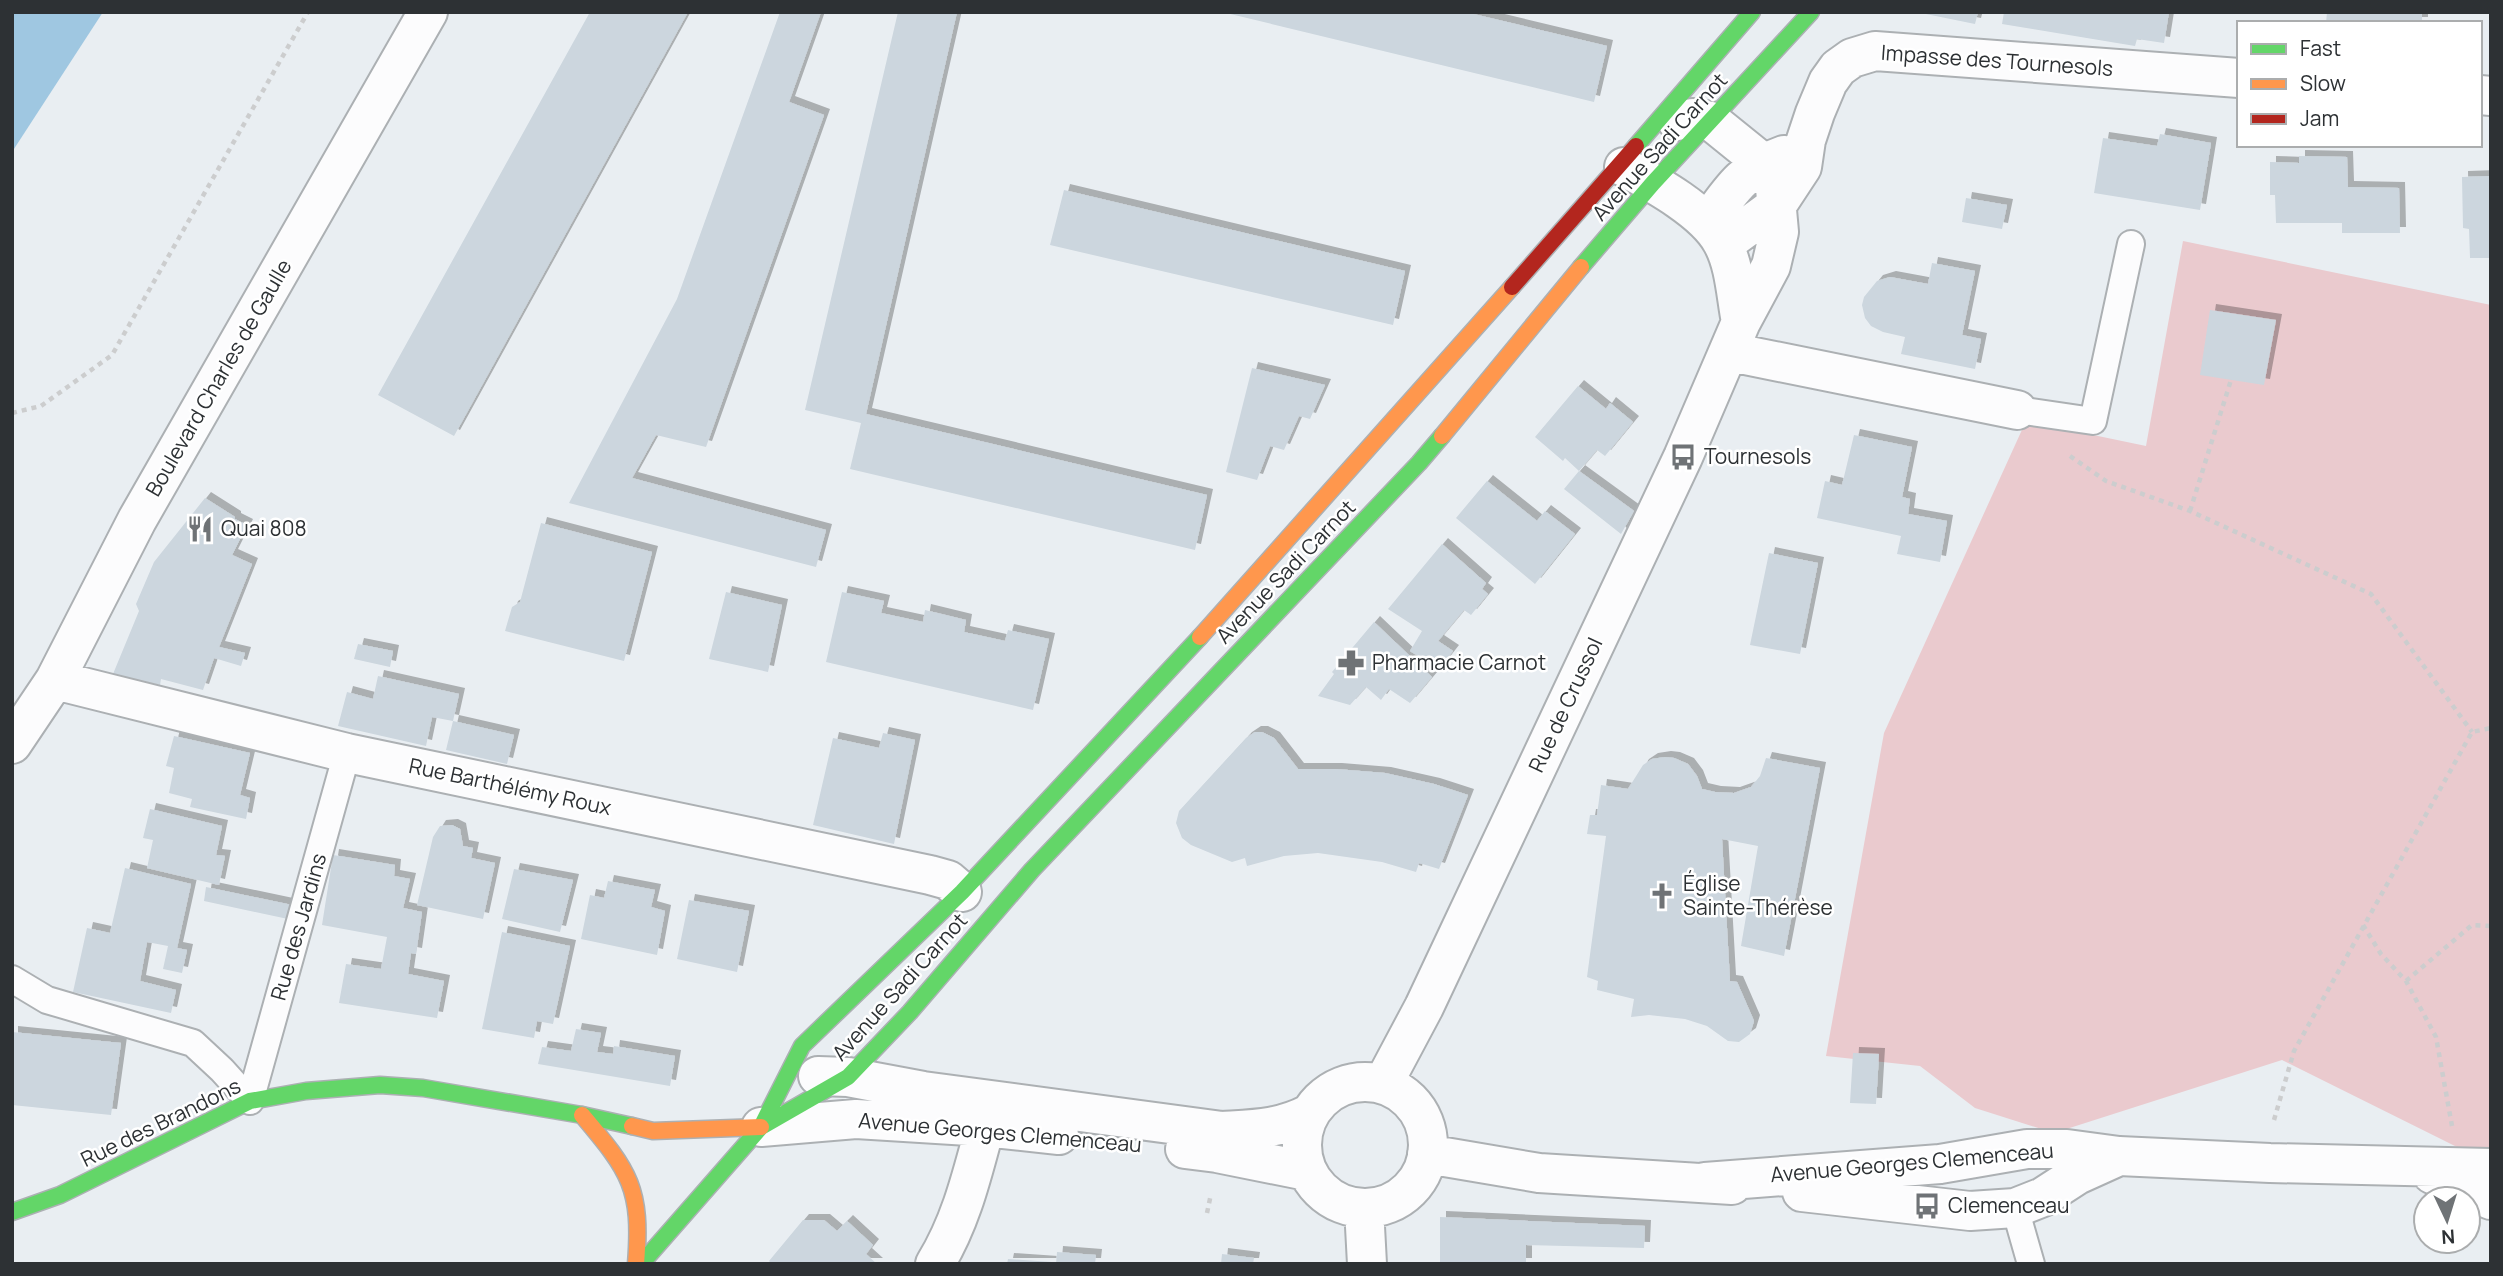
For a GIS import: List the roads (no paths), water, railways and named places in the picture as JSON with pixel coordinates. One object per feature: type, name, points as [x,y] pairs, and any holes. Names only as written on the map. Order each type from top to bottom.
[{"type":"main road","name":"Avenue Sadi Carnot","points":[[641,1264],[761,1127],[802,1046],[962,892],[1180,659],[1752,12]]},
{"type":"main road","name":"Avenue Sadi Carnot","points":[[848,1077],[910,1012],[1041,860],[1419,463],[1653,183],[1811,12]]},
{"type":"main road","name":"Rue des Brandons","points":[[12,1212],[60,1195],[250,1101],[306,1091],[380,1085],[423,1088],[582,1115],[653,1131],[761,1127]]},
{"type":"main road","points":[[582,1115],[611,1149],[630,1177],[638,1203],[636,1264]]},
{"type":"street","name":"Boulevard Charles de Gaulle","points":[[12,744],[55,680],[138,520],[428,12]]},
{"type":"street","name":"Impasse des Tournesols","points":[[1716,233],[1777,205],[1802,167],[1806,141],[1828,82],[1838,68],[1852,58],[1875,51],[2237,78]]},
{"type":"street","points":[[1653,183],[1646,164],[1650,141],[1685,89]]},
{"type":"street","points":[[1711,121],[1693,118],[1674,122],[1619,165],[1653,183],[1716,233]]},
{"type":"street","name":"Rue de Crussol","points":[[1383,1084],[1424,1007],[1735,337],[1771,266],[1779,232],[1775,188],[1763,163],[1711,121]]},
{"type":"street","points":[[1806,141],[1789,153],[1763,163],[1731,189],[1716,233],[1735,337],[2017,410]]},
{"type":"street","name":"Rue Barthélémy Roux","points":[[55,680],[347,753],[856,858],[948,880],[962,892]]},
{"type":"street","name":"Avenue Georges Clemenceau","points":[[761,1127],[799,1089],[818,1076],[848,1077],[923,1091],[1211,1129],[1269,1129],[1290,1124],[1309,1114]]},
{"type":"street","points":[[1362,1082],[1383,1084],[1399,1092],[1418,1111],[1427,1136],[1427,1154],[1420,1176],[1406,1193],[1386,1204],[1364,1208],[1340,1203],[1321,1190],[1307,1171],[1302,1152],[1303,1132],[1309,1114],[1323,1098],[1341,1086],[1362,1082]]},
{"type":"street","name":"Avenue Georges Clemenceau","points":[[761,1127],[856,1119],[985,1127],[1217,1153],[1307,1171]]},
{"type":"street","points":[[935,1264],[949,1241],[966,1197],[985,1127]]},
{"type":"street","name":"Avenue Georges Clemenceau","points":[[1705,1182],[1940,1164],[2027,1149],[2067,1149],[2119,1156],[2270,1163],[2491,1168]]},
{"type":"street","name":"Avenue Georges Clemenceau","points":[[1427,1154],[1539,1173],[1705,1182],[1970,1211],[2015,1208],[2043,1197],[2077,1175],[2119,1156]]},
{"type":"street","name":"Avenue Georges Clemenceau","points":[[2417,1168],[2491,1200]]},
{"type":"street","points":[[1364,1208],[1367,1264]]},
{"type":"lane","points":[[2017,410],[2093,421],[2131,244]]},
{"type":"lane","name":"Rue des Jardins","points":[[250,1101],[347,753]]},
{"type":"lane","points":[[12,979],[47,1000],[193,1043],[250,1101]]},
{"type":"lane","points":[[2015,1208],[2031,1264]]},
{"type":"water","points":[[12,12],[103,12],[12,152]]},
{"type":"place","name":"Tournesols","points":[[1683,457]]},
{"type":"place","name":"Quai 808","points":[[200,529]]},
{"type":"place","name":"Pharmacie Carnot","points":[[1351,663]]},
{"type":"place","name":"Église Sainte-Thérèse","points":[[1662,896]]},
{"type":"place","name":"Clemenceau","points":[[1927,1206]]}]
